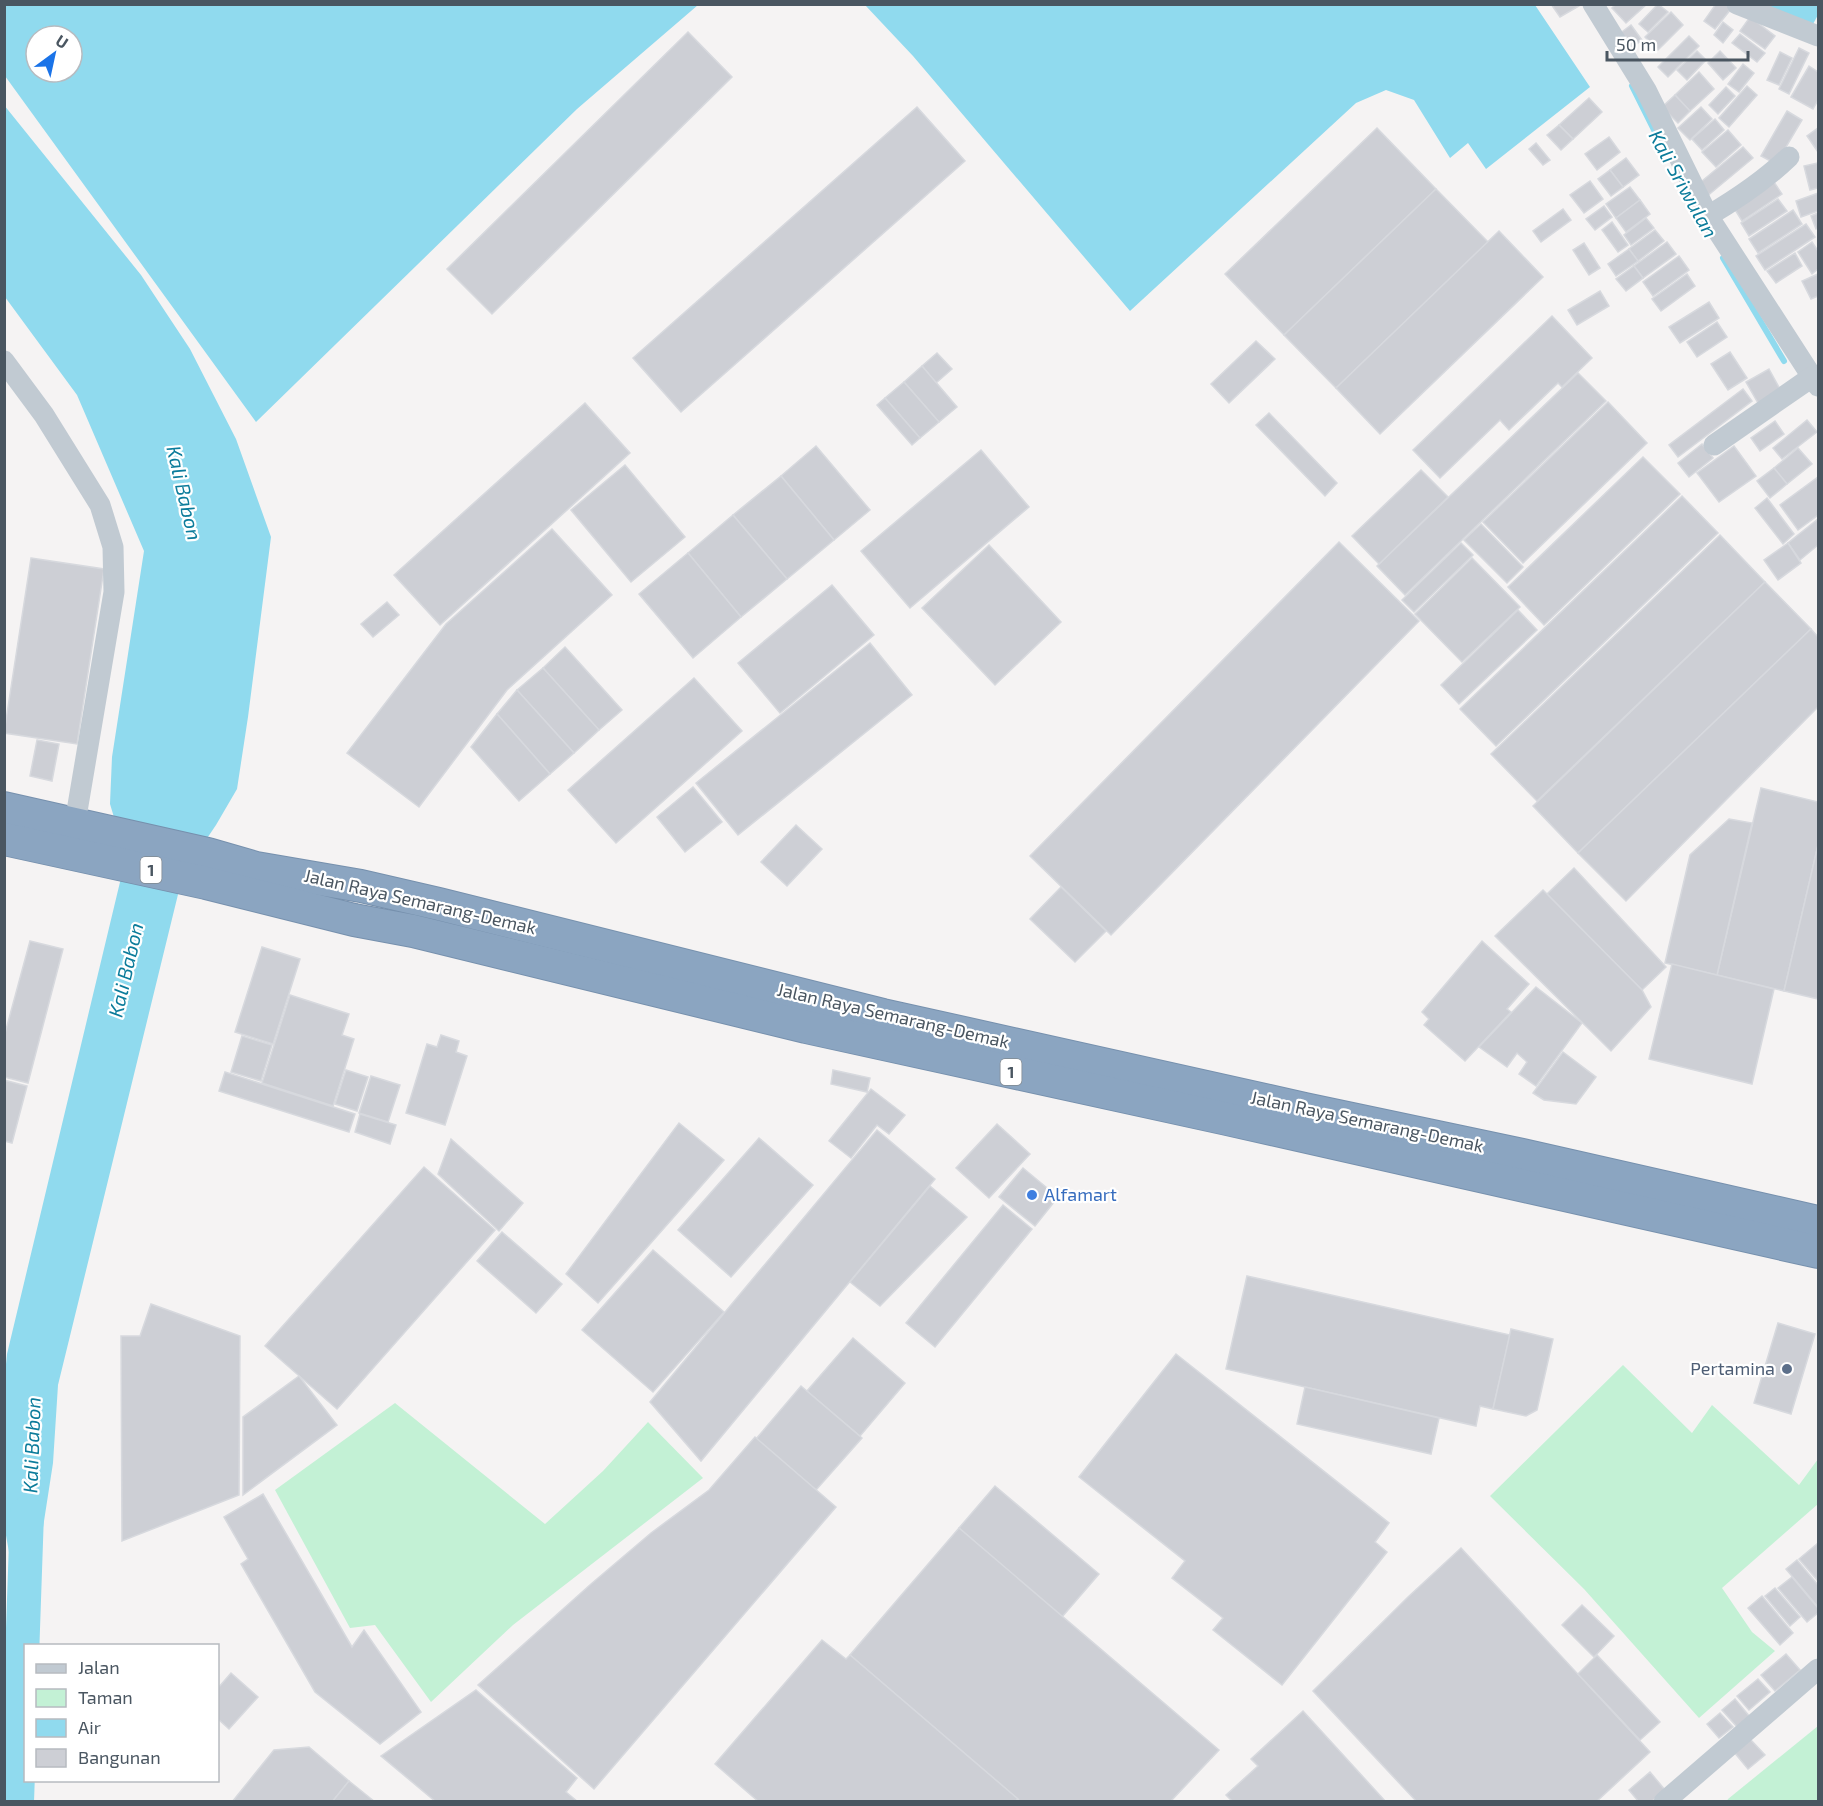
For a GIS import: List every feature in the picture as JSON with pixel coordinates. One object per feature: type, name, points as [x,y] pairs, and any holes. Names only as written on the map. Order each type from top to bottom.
[{"type":"highway","name":"Jalan Raya Semarang-Demak","points":[[4,808],[91,837],[207,868],[354,920],[436,936],[806,1027],[1818,1252]]},
{"type":"highway","name":"Jalan Raya Semarang-Demak","points":[[4,839],[91,837]]},
{"type":"highway","name":"Jalan Raya Semarang-Demak","points":[[207,868],[256,868],[361,886],[883,1015],[1818,1222]]},
{"type":"street","points":[[1593,4],[1646,90],[1708,216],[1815,382],[1714,445]]},
{"type":"street","points":[[1737,4],[1818,36]]},
{"type":"street","points":[[1708,216],[1751,188],[1789,157]]},
{"type":"street","points":[[4,361],[44,415],[100,505],[113,547],[114,592],[91,837]]},
{"type":"street","points":[[1664,1802],[1818,1669]]},
{"type":"green space","points":[[1623,1365],[1692,1433],[1712,1405],[1799,1485],[1818,1459],[1818,1504],[1722,1588],[1752,1632],[1775,1651],[1699,1718],[1584,1589],[1490,1496]]},
{"type":"green space","points":[[395,1403],[545,1524],[603,1471],[648,1422],[703,1478],[513,1625],[431,1702],[375,1625],[350,1628],[275,1490]]},
{"type":"green space","points":[[1818,1726],[1818,1801],[1727,1801],[1728,1799]]},
{"type":"water","points":[[5,4],[698,5],[577,109],[256,422],[5,76]]},
{"type":"water","points":[[865,5],[1535,5],[1590,87],[1486,169],[1468,143],[1450,158],[1414,100],[1386,90],[1356,103],[1130,311],[913,56]]},
{"type":"water","points":[[1762,5],[1818,5],[1818,15],[1813,24]]},
{"type":"water","points":[[4,105],[141,275],[190,349],[236,439],[271,537],[237,789],[183,874],[58,1385],[53,1463],[38,1560],[10,1558],[4,1524],[7,1354],[126,857],[110,804],[112,757],[144,551],[77,395],[5,297]]},
{"type":"building","points":[[1551,4],[1578,4],[1579,6],[1560,17]]},
{"type":"building","points":[[1616,4],[1647,4],[1626,23],[1612,8]]},
{"type":"building","points":[[1658,4],[1668,12],[1648,32],[1639,24]]},
{"type":"building","points":[[1716,4],[1725,4],[1731,9],[1715,29],[1704,21]]},
{"type":"building","points":[[1671,12],[1683,25],[1658,50],[1645,37]]},
{"type":"building","points":[[1750,17],[1775,36],[1765,49],[1740,31]]},
{"type":"building","points":[[1723,22],[1733,30],[1723,43],[1714,35]]},
{"type":"building","points":[[1631,25],[1642,40],[1631,48],[1619,34]]},
{"type":"building","points":[[688,32],[732,77],[492,314],[447,269]]},
{"type":"building","points":[[1740,34],[1765,53],[1757,62],[1732,43]]},
{"type":"building","points":[[1689,36],[1699,46],[1668,77],[1658,67]]},
{"type":"building","points":[[1799,48],[1809,53],[1789,94],[1779,89]]},
{"type":"building","points":[[1697,51],[1706,60],[1687,80],[1677,70]]},
{"type":"building","points":[[1720,51],[1736,68],[1723,80],[1708,63]]},
{"type":"building","points":[[1780,52],[1792,58],[1779,85],[1767,80]]},
{"type":"building","points":[[1743,64],[1754,73],[1739,92],[1728,84]]},
{"type":"building","points":[[1809,66],[1818,72],[1818,100],[1813,109],[1791,97]]},
{"type":"building","points":[[1699,72],[1714,89],[1690,111],[1675,95]]},
{"type":"building","points":[[1747,86],[1757,95],[1729,127],[1719,118]]},
{"type":"building","points":[[1726,87],[1735,96],[1718,114],[1709,105]]},
{"type":"building","points":[[1675,95],[1690,111],[1678,123],[1662,107]]},
{"type":"building","points":[[1589,98],[1602,112],[1573,139],[1559,125]]},
{"type":"building","points":[[917,107],[965,161],[681,412],[633,358]]},
{"type":"building","points":[[1701,107],[1712,119],[1690,140],[1678,128]]},
{"type":"building","points":[[1787,111],[1802,120],[1776,164],[1761,156]]},
{"type":"building","points":[[1715,119],[1724,130],[1702,150],[1692,139]]},
{"type":"building","points":[[1559,125],[1573,139],[1561,150],[1547,135]]},
{"type":"building","points":[[1377,128],[1436,189],[1284,335],[1225,274]]},
{"type":"building","points":[[1818,128],[1818,152],[1807,136]]},
{"type":"building","points":[[1728,130],[1741,145],[1716,167],[1702,152]]},
{"type":"building","points":[[1609,137],[1620,152],[1597,170],[1585,154]]},
{"type":"building","points":[[1536,143],[1550,160],[1543,165],[1529,149]]},
{"type":"building","points":[[1743,147],[1753,158],[1706,197],[1696,186]]},
{"type":"building","points":[[1626,158],[1639,175],[1623,187],[1610,170]]},
{"type":"building","points":[[1818,163],[1818,188],[1810,190],[1804,166]]},
{"type":"building","points":[[1610,170],[1623,187],[1611,196],[1598,179]]},
{"type":"building","points":[[1772,179],[1782,194],[1742,221],[1732,205]]},
{"type":"building","points":[[1590,181],[1603,199],[1584,213],[1570,195]]},
{"type":"building","points":[[1630,187],[1640,200],[1616,218],[1606,204]]},
{"type":"building","points":[[1436,189],[1488,242],[1336,388],[1284,335]]},
{"type":"building","points":[[1818,193],[1818,211],[1801,217],[1796,201]]},
{"type":"building","points":[[1778,199],[1787,211],[1749,236],[1741,223]]},
{"type":"building","points":[[1640,200],[1650,214],[1626,232],[1616,218]]},
{"type":"building","points":[[1604,206],[1612,217],[1595,230],[1586,219]]},
{"type":"building","points":[[1563,209],[1571,220],[1541,242],[1533,231]]},
{"type":"building","points":[[1793,210],[1802,224],[1758,253],[1749,239]]},
{"type":"building","points":[[1818,213],[1818,228],[1816,229],[1811,216]]},
{"type":"building","points":[[1646,218],[1654,228],[1631,245],[1624,235]]},
{"type":"building","points":[[1612,222],[1628,245],[1618,252],[1602,230]]},
{"type":"building","points":[[1806,224],[1815,237],[1765,270],[1756,256]]},
{"type":"building","points":[[1655,230],[1664,241],[1638,261],[1629,249]]},
{"type":"building","points":[[1499,231],[1543,277],[1380,434],[1336,388]]},
{"type":"building","points":[[1667,242],[1676,254],[1643,278],[1634,266]]},
{"type":"building","points":[[1812,242],[1818,251],[1818,269],[1812,274],[1798,252]]},
{"type":"building","points":[[1584,243],[1600,268],[1589,275],[1573,250]]},
{"type":"building","points":[[1629,249],[1638,261],[1616,276],[1608,264]]},
{"type":"building","points":[[1795,253],[1802,266],[1776,283],[1767,271]]},
{"type":"building","points":[[1679,256],[1689,270],[1653,296],[1643,282]]},
{"type":"building","points":[[1634,266],[1643,278],[1626,291],[1616,279]]},
{"type":"building","points":[[1687,274],[1695,286],[1661,311],[1652,299]]},
{"type":"building","points":[[1818,274],[1818,296],[1811,299],[1802,281]]},
{"type":"building","points":[[1600,291],[1609,306],[1577,325],[1568,310]]},
{"type":"building","points":[[1709,302],[1719,318],[1680,343],[1669,327]]},
{"type":"building","points":[[1552,316],[1592,358],[1562,387],[1558,383],[1509,430],[1500,420],[1440,478],[1413,450]]},
{"type":"building","points":[[1717,322],[1727,337],[1697,357],[1687,342]]},
{"type":"building","points":[[1256,341],[1275,359],[1229,403],[1211,384]]},
{"type":"building","points":[[1730,352],[1747,378],[1728,390],[1711,364]]},
{"type":"building","points":[[937,353],[952,369],[936,383],[922,366]]},
{"type":"building","points":[[922,366],[957,407],[939,422],[904,382]]},
{"type":"building","points":[[1769,369],[1781,391],[1758,403],[1746,382]]},
{"type":"building","points":[[1578,373],[1606,401],[1405,595],[1377,566]]},
{"type":"building","points":[[904,382],[939,422],[920,438],[885,398]]},
{"type":"building","points":[[1743,389],[1752,401],[1678,457],[1669,445]]},
{"type":"building","points":[[885,398],[920,438],[912,445],[877,405]]},
{"type":"building","points":[[1608,402],[1647,443],[1523,563],[1483,522]]},
{"type":"building","points":[[585,403],[630,453],[440,625],[394,575]]},
{"type":"building","points":[[1269,413],[1337,483],[1325,496],[1256,425]]},
{"type":"building","points":[[1807,420],[1817,432],[1782,459],[1773,448]]},
{"type":"building","points":[[1775,421],[1784,434],[1760,451],[1751,438]]},
{"type":"building","points":[[1702,444],[1713,458],[1689,477],[1678,463]]},
{"type":"building","points":[[816,446],[870,510],[834,540],[781,476]]},
{"type":"building","points":[[1734,446],[1756,476],[1719,502],[1697,473]]},
{"type":"building","points":[[1798,448],[1812,464],[1787,484],[1774,468]]},
{"type":"building","points":[[981,450],[1029,507],[910,608],[861,551]]},
{"type":"building","points":[[1643,457],[1680,494],[1544,625],[1508,587]]},
{"type":"building","points":[[625,465],[685,537],[631,582],[571,510]]},
{"type":"building","points":[[1774,468],[1787,484],[1770,498],[1757,481]]},
{"type":"building","points":[[1421,470],[1448,497],[1379,564],[1352,536]]},
{"type":"building","points":[[781,476],[834,540],[787,579],[733,515]]},
{"type":"building","points":[[1818,477],[1818,515],[1798,530],[1780,505]]},
{"type":"building","points":[[1682,496],[1718,533],[1496,746],[1460,709]]},
{"type":"building","points":[[1767,498],[1794,534],[1783,544],[1755,508]]},
{"type":"building","points":[[733,515],[787,579],[741,617],[688,553]]},
{"type":"building","points":[[1818,519],[1818,545],[1800,560],[1788,543]]},
{"type":"building","points":[[1481,524],[1523,567],[1507,583],[1464,540]]},
{"type":"building","points":[[552,529],[612,595],[507,690],[419,807],[347,753],[446,624]]},
{"type":"building","points":[[1720,535],[1765,582],[1537,801],[1491,754]]},
{"type":"building","points":[[1339,542],[1419,621],[1111,935],[1030,856]]},
{"type":"building","points":[[1461,543],[1473,555],[1414,612],[1402,600]]},
{"type":"building","points":[[1788,543],[1801,563],[1778,580],[1764,560]]},
{"type":"building","points":[[989,545],[1061,622],[995,685],[922,608]]},
{"type":"building","points":[[688,553],[741,617],[693,658],[639,594]]},
{"type":"building","points":[[31,558],[104,569],[77,744],[4,733]]},
{"type":"building","points":[[1472,558],[1520,607],[1462,662],[1415,614]]},
{"type":"building","points":[[1765,582],[1811,629],[1578,853],[1533,806]]},
{"type":"building","points":[[832,585],[874,635],[780,713],[738,663]]},
{"type":"building","points":[[387,602],[399,615],[373,637],[361,624]]},
{"type":"building","points":[[1518,610],[1537,630],[1459,704],[1441,685]]},
{"type":"building","points":[[1811,629],[1818,637],[1818,707],[1626,901],[1578,853]]},
{"type":"building","points":[[870,643],[912,695],[738,835],[696,783]]},
{"type":"building","points":[[565,647],[622,710],[599,730],[543,668]]},
{"type":"building","points":[[543,668],[599,730],[574,753],[517,690]]},
{"type":"building","points":[[694,678],[742,731],[616,843],[568,790]]},
{"type":"building","points":[[517,690],[574,753],[550,774],[497,714]]},
{"type":"building","points":[[497,714],[550,774],[519,801],[471,747]]},
{"type":"building","points":[[37,740],[59,744],[52,781],[30,776]]},
{"type":"building","points":[[693,787],[722,822],[685,852],[657,817]]},
{"type":"building","points":[[1761,788],[1818,802],[1818,845],[1784,991],[1717,975]]},
{"type":"building","points":[[1729,819],[1752,823],[1717,975],[1665,963],[1690,855]]},
{"type":"building","points":[[796,825],[822,849],[787,886],[761,862]]},
{"type":"building","points":[[1818,845],[1818,999],[1784,991]]},
{"type":"building","points":[[1574,868],[1666,967],[1642,990],[1547,894]]},
{"type":"building","points":[[1061,887],[1106,931],[1075,962],[1030,919]]},
{"type":"building","points":[[1543,890],[1642,990],[1651,1007],[1611,1051],[1495,936]]},
{"type":"building","points":[[30,941],[63,949],[28,1083],[4,1077],[4,1037]]},
{"type":"building","points":[[1482,941],[1529,984],[1507,1009],[1511,1012],[1465,1061],[1424,1025],[1429,1019],[1422,1012]]},
{"type":"building","points":[[262,947],[300,959],[273,1044],[235,1032]]},
{"type":"building","points":[[1672,964],[1774,989],[1752,1084],[1649,1059]]},
{"type":"building","points":[[1536,987],[1582,1023],[1536,1086],[1519,1074],[1527,1062],[1517,1053],[1507,1067],[1479,1047]]},
{"type":"building","points":[[290,995],[349,1014],[342,1035],[354,1039],[333,1106],[262,1083]]},
{"type":"building","points":[[441,1035],[459,1041],[456,1052],[467,1056],[445,1125],[406,1113],[427,1044],[437,1047]]},
{"type":"building","points":[[242,1036],[272,1045],[261,1081],[231,1072]]},
{"type":"building","points":[[1563,1052],[1596,1077],[1576,1104],[1544,1100],[1533,1093]]},
{"type":"building","points":[[346,1070],[368,1077],[357,1111],[335,1104]]},
{"type":"building","points":[[833,1070],[870,1078],[867,1092],[831,1084]]},
{"type":"building","points":[[225,1072],[355,1114],[349,1132],[219,1091]]},
{"type":"building","points":[[371,1076],[400,1085],[388,1122],[359,1113]]},
{"type":"building","points":[[4,1080],[27,1086],[12,1143],[4,1141]]},
{"type":"building","points":[[871,1089],[905,1115],[889,1134],[877,1125],[851,1158],[829,1141]]},
{"type":"building","points":[[360,1114],[396,1125],[390,1144],[355,1132]]},
{"type":"building","points":[[679,1123],[724,1160],[598,1303],[566,1274]]},
{"type":"building","points":[[997,1124],[1030,1154],[989,1198],[956,1168]]},
{"type":"building","points":[[877,1130],[935,1179],[701,1461],[650,1402]]},
{"type":"building","points":[[759,1138],[813,1185],[731,1277],[678,1230]]},
{"type":"building","points":[[451,1139],[523,1203],[499,1231],[438,1174]]},
{"type":"building","points":[[424,1167],[495,1230],[337,1409],[265,1346]]},
{"type":"building","points":[[1023,1168],[1058,1197],[1035,1226],[999,1197]]},
{"type":"building","points":[[930,1186],[967,1217],[880,1306],[850,1282]]},
{"type":"building","points":[[1003,1205],[1032,1229],[935,1347],[906,1323]]},
{"type":"building","points":[[502,1232],[562,1284],[536,1313],[477,1261]]},
{"type":"building","points":[[653,1250],[724,1312],[653,1392],[582,1330]]},
{"type":"building","points":[[1247,1276],[1510,1335],[1493,1409],[1480,1406],[1476,1426],[1226,1369]]},
{"type":"building","points":[[151,1304],[240,1336],[239,1495],[122,1541],[121,1336],[140,1336]]},
{"type":"building","points":[[1778,1323],[1815,1334],[1791,1414],[1754,1403]]},
{"type":"building","points":[[1511,1329],[1553,1339],[1537,1410],[1526,1416],[1493,1409]]},
{"type":"building","points":[[853,1338],[905,1383],[860,1436],[807,1391]]},
{"type":"building","points":[[1176,1354],[1389,1523],[1375,1542],[1387,1552],[1282,1685],[1213,1630],[1223,1618],[1172,1578],[1185,1561],[1079,1477]]},
{"type":"building","points":[[299,1376],[337,1425],[243,1495],[243,1417]]},
{"type":"building","points":[[801,1386],[862,1438],[816,1490],[756,1439]]},
{"type":"building","points":[[1305,1387],[1439,1418],[1431,1454],[1297,1424]]},
{"type":"building","points":[[755,1437],[836,1507],[594,1789],[478,1685],[651,1533],[709,1490]]},
{"type":"building","points":[[995,1486],[1099,1574],[1062,1617],[959,1528]]},
{"type":"building","points":[[263,1494],[352,1647],[364,1630],[421,1712],[380,1744],[315,1692],[241,1564],[248,1559],[224,1517]]},
{"type":"building","points":[[959,1528],[1219,1750],[1170,1802],[1021,1802],[850,1655]]},
{"type":"building","points":[[1818,1543],[1818,1581],[1799,1559]]},
{"type":"building","points":[[1461,1548],[1650,1752],[1596,1802],[1417,1802],[1313,1691]]},
{"type":"building","points":[[1797,1560],[1818,1585],[1818,1607],[1786,1569]]},
{"type":"building","points":[[1792,1577],[1818,1608],[1818,1613],[1807,1622],[1778,1588]]},
{"type":"building","points":[[1775,1588],[1800,1617],[1790,1626],[1765,1596]]},
{"type":"building","points":[[1762,1596],[1793,1633],[1780,1645],[1748,1608]]},
{"type":"building","points":[[1582,1605],[1614,1636],[1594,1657],[1562,1625]]},
{"type":"building","points":[[822,1640],[846,1659],[850,1655],[1018,1799],[1014,1802],[759,1802],[715,1764]]},
{"type":"building","points":[[1786,1654],[1800,1670],[1775,1691],[1761,1675]]},
{"type":"building","points":[[1597,1655],[1660,1722],[1640,1740],[1578,1674]]},
{"type":"building","points":[[231,1673],[258,1697],[229,1729],[219,1720],[219,1687]]},
{"type":"building","points":[[1758,1679],[1770,1692],[1749,1710],[1737,1696]]},
{"type":"building","points":[[476,1690],[577,1778],[566,1792],[578,1802],[436,1802],[381,1756]]},
{"type":"building","points":[[1735,1699],[1750,1717],[1738,1728],[1722,1710]]},
{"type":"building","points":[[1303,1711],[1386,1802],[1233,1802],[1226,1795],[1258,1766],[1251,1759]]},
{"type":"building","points":[[1720,1713],[1733,1727],[1719,1738],[1707,1724]]},
{"type":"building","points":[[1750,1739],[1765,1755],[1748,1769],[1734,1752]]},
{"type":"building","points":[[309,1747],[349,1781],[332,1802],[232,1802],[274,1750]]},
{"type":"building","points":[[1650,1772],[1665,1790],[1651,1802],[1639,1802],[1629,1790]]},
{"type":"building","points":[[349,1781],[375,1802],[332,1802]]},
{"type":"waterway","name":"Kali Sriwulan","points":[[1632,86],[1657,136]]},
{"type":"waterway","name":"Kali Sriwulan","points":[[1723,258],[1784,361]]},
{"type":"waterway","name":"Kali Babon","points":[[17,1802],[27,1513]]},
{"type":"place","name":"Alfamart","points":[[1032,1195]]},
{"type":"place","name":"Pertamina","points":[[1787,1369]]}]
